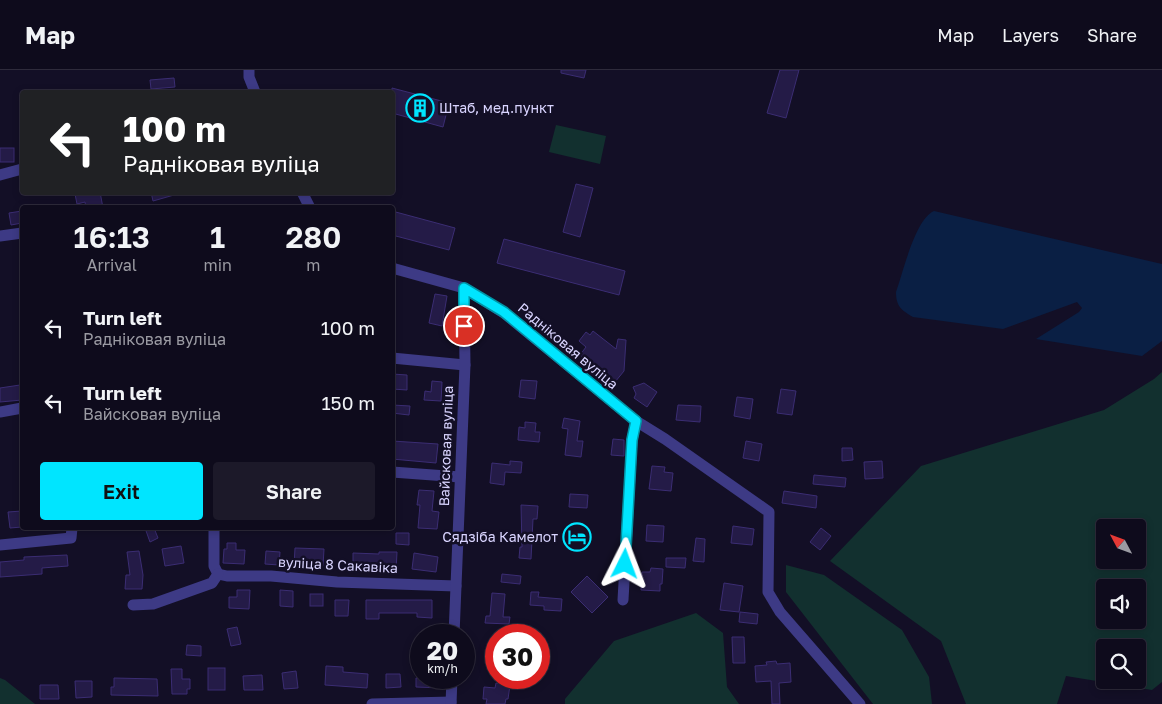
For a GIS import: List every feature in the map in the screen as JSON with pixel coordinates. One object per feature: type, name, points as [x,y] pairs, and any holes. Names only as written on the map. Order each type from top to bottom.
[{"type":"street","points":[[249,70],[249,77],[254,90]]},
{"type":"street","points":[[0,175],[20,170]]},
{"type":"street","points":[[0,236],[20,233]]},
{"type":"street","name":"Радніковая вуліца","points":[[395,269],[464,288],[504,312],[636,421],[665,439],[769,512],[768,592],[780,612],[860,704]]},
{"type":"street","name":"Вайсковая вуліца","points":[[454,624],[465,365],[464,288]]},
{"type":"street","points":[[395,358],[465,365]]},
{"type":"street","points":[[0,412],[20,408]]},
{"type":"street","points":[[623,600],[632,440],[636,421]]},
{"type":"street","points":[[395,472],[460,477]]},
{"type":"street","points":[[133,605],[153,604],[212,582],[218,574],[214,566],[214,530]]},
{"type":"street","points":[[0,545],[71,533]]},
{"type":"street","name":"вуліца 8 Сакавіка","points":[[218,574],[227,576],[271,576],[337,582],[456,586]]},
{"type":"street","points":[[372,704],[451,703],[452,689]]},
{"type":"green space","points":[[556,125],[606,136],[600,164],[549,152]]},
{"type":"green space","points":[[1162,372],[1162,682],[1152,690],[1146,689],[1146,639],[1096,639],[1096,681],[1066,676],[1057,704],[966,704],[941,641],[830,561],[921,466],[1104,410]]},
{"type":"green space","points":[[786,565],[824,575],[902,630],[929,677],[932,704],[873,704],[786,592]]},
{"type":"green space","points":[[696,613],[723,633],[727,687],[739,704],[565,704],[565,699],[614,641]]},
{"type":"green space","points":[[0,678],[5,680],[35,704],[0,704]]},
{"type":"water","points":[[934,211],[1162,264],[1162,341],[1142,356],[1036,339],[1079,312],[1082,308],[1077,302],[1003,329],[913,317],[900,307],[896,292],[915,235],[927,216]]},
{"type":"building","points":[[561,70],[586,70],[584,78],[561,73]]},
{"type":"building","points":[[780,70],[799,70],[786,118],[767,113]]},
{"type":"building","points":[[174,78],[175,87],[151,89],[150,80]]},
{"type":"building","name":"Штаб, мeд.пункт","points":[[392,88],[449,103],[443,127],[395,114],[395,90],[392,90]]},
{"type":"building","points":[[0,148],[14,148],[14,162],[0,162]]},
{"type":"building","points":[[576,184],[593,188],[580,237],[563,232]]},
{"type":"building","points":[[75,195],[101,195],[102,205],[86,205],[85,202],[77,204]]},
{"type":"building","points":[[152,195],[174,195],[153,201]]},
{"type":"building","points":[[20,211],[20,223],[11,225],[9,213]]},
{"type":"building","points":[[395,212],[455,228],[449,250],[395,236]]},
{"type":"building","points":[[504,239],[625,271],[619,295],[497,263]]},
{"type":"building","points":[[435,294],[447,296],[442,326],[429,323]]},
{"type":"building","points":[[593,331],[616,349],[618,339],[626,340],[624,371],[615,382],[580,355],[586,347],[579,341],[586,332],[590,335]]},
{"type":"building","points":[[395,374],[407,375],[407,390],[395,389]]},
{"type":"building","points":[[521,380],[537,381],[535,399],[519,397]]},
{"type":"building","points":[[432,381],[442,382],[441,401],[424,400],[425,391],[431,392]]},
{"type":"building","points":[[644,383],[657,392],[647,407],[634,398],[636,394],[633,387]]},
{"type":"building","points":[[20,385],[20,400],[0,402],[0,388]]},
{"type":"building","points":[[781,389],[796,391],[792,415],[777,413]]},
{"type":"building","points":[[737,397],[753,399],[750,419],[734,416]]},
{"type":"building","points":[[395,405],[410,406],[409,415],[395,413]]},
{"type":"building","points":[[678,405],[701,406],[700,422],[676,420]]},
{"type":"building","points":[[564,418],[580,421],[577,441],[583,441],[581,457],[565,455],[568,429],[562,428]]},
{"type":"building","points":[[525,422],[536,423],[535,432],[540,432],[539,442],[518,440],[519,427],[525,428]]},
{"type":"building","points":[[613,439],[624,440],[624,456],[611,455]]},
{"type":"building","points":[[395,441],[438,444],[436,463],[395,459]]},
{"type":"building","points":[[746,441],[762,444],[759,461],[743,458]]},
{"type":"building","points":[[842,448],[852,448],[853,460],[842,461]]},
{"type":"building","points":[[510,461],[522,462],[521,473],[505,472],[504,485],[490,483],[492,463],[510,465]]},
{"type":"building","points":[[882,461],[883,478],[865,479],[864,462]]},
{"type":"building","points":[[652,466],[665,467],[664,472],[673,473],[671,491],[649,489]]},
{"type":"building","points":[[814,475],[846,478],[845,487],[813,484]]},
{"type":"building","points":[[419,490],[434,491],[432,511],[439,512],[437,529],[418,528],[420,505],[417,505]]},
{"type":"building","points":[[784,491],[817,496],[816,508],[782,503]]},
{"type":"building","points":[[570,494],[588,495],[587,508],[569,507]]},
{"type":"building","points":[[521,505],[538,506],[537,519],[533,519],[531,559],[519,558],[520,547],[522,547]]},
{"type":"building","points":[[20,511],[20,527],[10,528],[8,512]]},
{"type":"building","name":"Сядзіба Камелот","points":[[573,524],[587,528],[582,549],[567,546]]},
{"type":"building","points":[[647,525],[664,526],[663,542],[646,541]]},
{"type":"building","points":[[733,526],[754,529],[752,545],[731,543]]},
{"type":"building","points":[[821,528],[831,536],[820,550],[810,542]]},
{"type":"building","points":[[146,530],[155,530],[158,538],[150,542]]},
{"type":"building","points":[[396,533],[409,533],[409,545],[396,544]]},
{"type":"building","points":[[696,538],[705,539],[704,562],[693,561]]},
{"type":"building","points":[[227,543],[236,543],[236,550],[245,550],[244,564],[223,563],[224,549],[227,549]]},
{"type":"building","points":[[181,546],[184,563],[165,566],[162,549]]},
{"type":"building","points":[[295,548],[324,549],[323,566],[294,566]]},
{"type":"building","points":[[139,551],[143,575],[142,589],[125,589],[126,575],[130,575],[127,552]]},
{"type":"building","points":[[266,551],[280,552],[279,565],[265,564]]},
{"type":"building","points":[[379,552],[397,552],[396,571],[353,570],[353,553],[379,554]]},
{"type":"building","points":[[414,553],[438,557],[436,572],[412,569]]},
{"type":"building","points":[[67,555],[68,566],[42,568],[42,574],[0,577],[0,562],[24,560],[24,557]]},
{"type":"building","points":[[666,558],[686,558],[685,568],[666,567]]},
{"type":"building","points":[[651,568],[663,569],[660,591],[641,590],[642,572],[650,572]]},
{"type":"building","points":[[502,574],[521,576],[520,584],[501,582]]},
{"type":"building","points":[[587,576],[608,597],[592,613],[571,592]]},
{"type":"building","points":[[724,583],[743,586],[739,612],[720,610]]},
{"type":"building","points":[[237,590],[250,590],[249,609],[229,608],[229,597],[237,597]]},
{"type":"building","points":[[280,590],[293,591],[293,607],[280,606]]},
{"type":"building","points":[[531,592],[539,592],[538,597],[562,599],[561,611],[544,610],[544,606],[530,605]]},
{"type":"building","points":[[492,593],[505,594],[503,617],[510,617],[509,624],[485,623],[486,616],[490,616]]},
{"type":"building","points":[[310,594],[323,594],[323,606],[310,606]]},
{"type":"building","points":[[335,600],[349,600],[348,616],[335,616]]},
{"type":"building","points":[[366,600],[432,600],[432,618],[417,617],[417,613],[379,613],[379,619],[366,619]]},
{"type":"building","points":[[740,612],[758,614],[757,624],[739,622]]},
{"type":"building","points":[[237,627],[241,644],[231,646],[227,629]]},
{"type":"building","points":[[732,637],[744,637],[745,663],[733,663]]},
{"type":"building","points":[[187,645],[201,646],[201,656],[186,655]]},
{"type":"building","points":[[776,661],[777,664],[790,663],[791,682],[779,683],[780,704],[772,704],[771,681],[756,682],[755,666],[767,665],[766,662]]},
{"type":"building","points":[[326,666],[343,667],[343,672],[368,674],[367,688],[325,685]]},
{"type":"building","points":[[208,668],[225,668],[225,690],[208,690]]},
{"type":"building","points":[[171,669],[182,669],[182,679],[190,679],[190,689],[187,689],[187,694],[172,694]]},
{"type":"building","points":[[296,671],[298,688],[284,689],[282,673]]},
{"type":"building","points":[[386,674],[400,674],[401,687],[386,688]]},
{"type":"building","points":[[262,675],[263,690],[244,690],[243,676]]},
{"type":"building","points":[[114,678],[157,679],[158,696],[111,695],[111,687],[114,687]]},
{"type":"building","points":[[75,681],[92,681],[92,697],[76,698]]},
{"type":"building","points":[[40,685],[58,685],[59,699],[40,699]]},
{"type":"building","points":[[484,687],[485,689],[509,689],[505,704],[486,704],[487,699],[483,699]]},
{"type":"place","name":"Штаб, мeд.пункт","points":[[420,108]]},
{"type":"place","name":"Сядзіба Камелот","points":[[577,537]]},
{"type":"route","points":[[464,326],[464,288],[504,312],[562,362],[636,421],[632,440],[625,564]]}]
